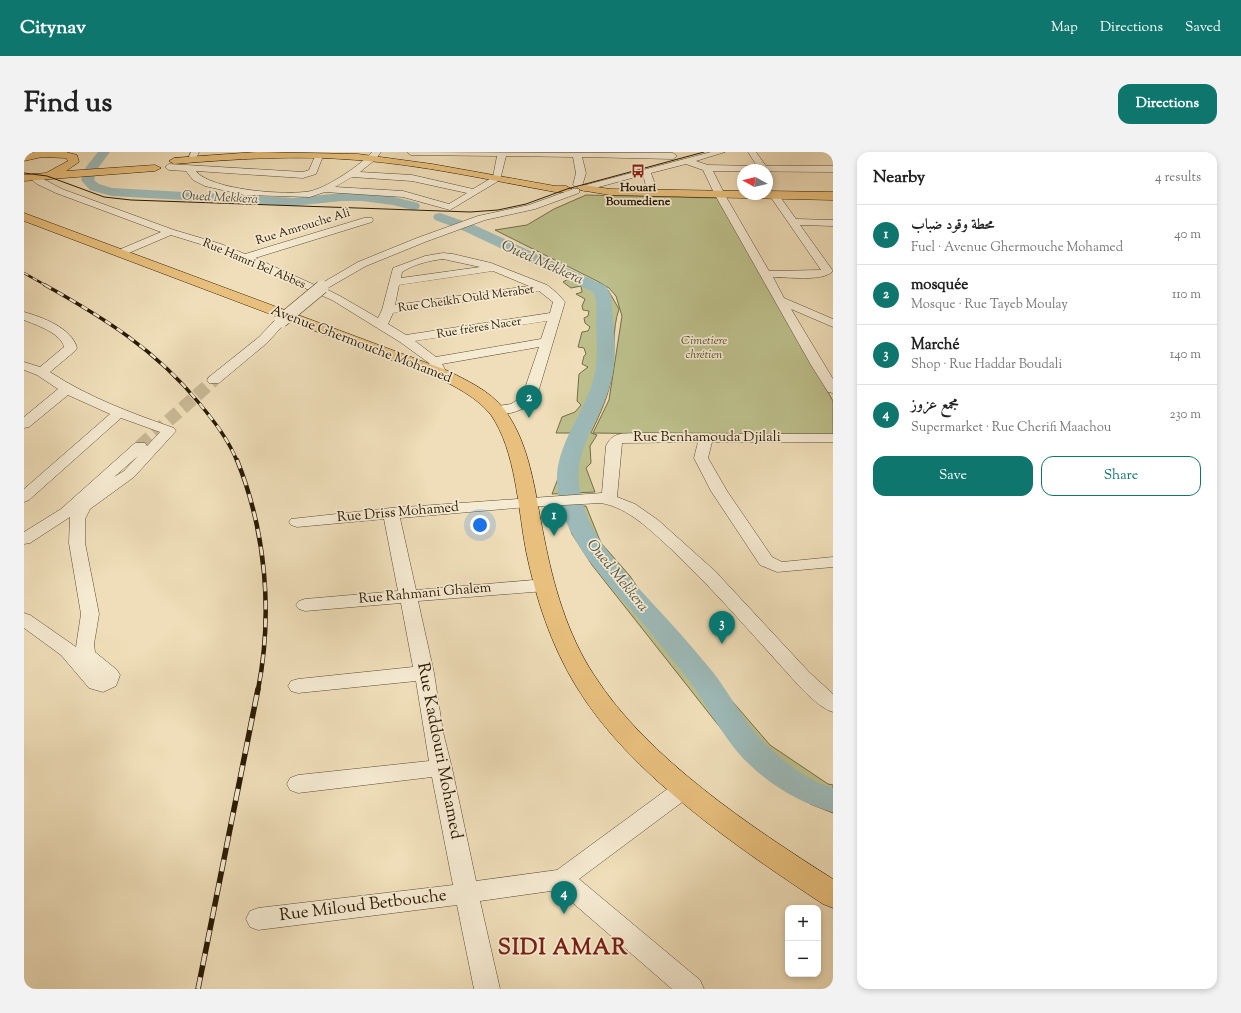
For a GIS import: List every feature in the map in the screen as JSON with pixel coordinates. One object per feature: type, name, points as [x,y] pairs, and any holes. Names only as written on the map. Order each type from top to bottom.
[{"type":"main road","points":[[24,158],[47,154],[60,154],[73,157],[74,162],[63,172],[48,182],[29,177]]},
{"type":"main road","points":[[165,160],[192,160],[232,155],[276,154],[374,156],[546,187],[610,192],[720,195],[737,190]]},
{"type":"main road","points":[[63,172],[79,174],[124,169],[165,160],[205,158]]},
{"type":"main road","points":[[773,181],[833,196]]},
{"type":"main road","name":"Avenue Ghermouche Mohamed","points":[[24,217],[437,367],[496,410],[511,436],[549,600],[567,645],[585,680],[606,712],[647,756],[685,788],[775,857],[833,895]]},
{"type":"street","points":[[412,152],[679,155],[721,152]]},
{"type":"street","points":[[385,192],[424,166],[428,152]]},
{"type":"street","points":[[752,152],[760,164]]},
{"type":"street","points":[[324,188],[385,192],[417,197],[450,207],[497,178],[502,153]]},
{"type":"street","points":[[574,189],[581,173],[576,153]]},
{"type":"street","points":[[574,189],[646,172],[679,155]]},
{"type":"street","points":[[214,380],[263,340],[281,322],[322,287],[362,264],[482,218],[532,207],[617,172],[679,155],[707,168],[737,174]]},
{"type":"street","points":[[319,156],[313,172],[297,175],[192,160],[194,177],[199,181],[220,189],[310,194],[324,188],[348,174],[374,156]]},
{"type":"street","points":[[707,168],[720,195],[765,274],[817,365],[833,389]]},
{"type":"street","points":[[773,181],[833,169]]},
{"type":"street","points":[[646,172],[653,193]]},
{"type":"street","points":[[348,174],[407,176],[448,184],[475,192]]},
{"type":"street","points":[[288,193],[297,175]]},
{"type":"street","name":"Rue Hamri Bel Abbes","points":[[48,182],[170,232],[217,246],[341,300],[404,339],[437,367]]},
{"type":"street","points":[[765,274],[821,274],[829,270],[794,222],[773,185]]},
{"type":"street","name":"Rue Amrouche Ali","points":[[245,258],[368,220]]},
{"type":"street","points":[[794,222],[833,223]]},
{"type":"street","points":[[120,253],[170,232]]},
{"type":"street","points":[[381,326],[388,310],[397,270],[443,256],[462,258],[523,278],[558,297],[559,302],[548,342],[527,403],[496,410]]},
{"type":"street","points":[[395,282],[494,268]]},
{"type":"street","name":"Rue Cheikh Ould Merabet","points":[[388,310],[543,288]]},
{"type":"street","points":[[780,300],[833,323]]},
{"type":"street","points":[[24,316],[54,330],[68,340],[72,345],[72,348],[42,372]]},
{"type":"street","name":"Rue frères Nacer","points":[[404,339],[554,316]]},
{"type":"street","points":[[437,367],[548,342]]},
{"type":"street","points":[[817,365],[833,367]]},
{"type":"street","points":[[24,366],[42,372],[67,389],[119,413],[169,431],[129,474],[83,506],[77,519],[77,543],[90,614],[78,652],[24,619]]},
{"type":"street","points":[[24,424],[67,389]]},
{"type":"street","points":[[25,495],[119,413]]},
{"type":"street","name":"Rue Benhamouda Djilali","points":[[605,498],[616,440],[622,438],[639,436],[833,438]]},
{"type":"street","points":[[706,437],[701,458],[719,491],[766,561],[777,567],[833,562]]},
{"type":"street","points":[[24,539],[66,512],[140,446]]},
{"type":"street","points":[[605,498],[629,507],[652,523],[709,575],[802,677],[833,705]]},
{"type":"street","name":"Rue Driss Mohamed","points":[[297,522],[527,502],[605,498]]},
{"type":"street","name":"Rue Kaddouri Mohamed","points":[[391,513],[487,989]]},
{"type":"street","name":"Rue Rahmani Ghalem","points":[[305,605],[545,584]]},
{"type":"street","points":[[298,686],[424,673]]},
{"type":"street","points":[[298,784],[442,768]]},
{"type":"street","points":[[685,788],[562,879],[688,989]]},
{"type":"street","name":"Rue Miloud Betbouche","points":[[258,919],[468,893],[562,879]]},
{"type":"green space","name":"Cimetiere chrétien","points":[[586,195],[719,198],[833,401],[833,436],[593,433],[609,400],[622,316],[616,296],[609,288],[597,281],[495,230],[527,225],[554,209]]},
{"type":"green space","points":[[568,271],[608,290],[619,309],[615,324],[611,382],[604,404],[591,433],[597,435],[590,446],[591,463],[586,468],[595,492],[552,494],[564,463],[563,459],[571,446],[574,433],[556,433],[562,417],[575,412],[581,405],[577,401],[579,374],[588,367],[582,364],[586,354],[584,348],[578,347],[582,332],[588,331],[590,327],[585,323],[584,318],[588,316],[589,311],[583,310],[582,306],[585,299],[576,294],[582,292],[581,286],[571,288],[563,282],[568,279]]},
{"type":"green space","points":[[576,506],[586,506],[601,543],[630,576],[650,606],[770,745],[828,784],[833,785],[833,813],[810,804],[808,793],[800,797],[766,775],[747,758],[719,726],[592,565],[572,534],[563,508],[569,508],[571,514]],"holes":[[[572,515],[580,519],[584,530],[580,536],[592,540],[599,559],[610,575],[632,592],[645,615],[666,641],[692,660],[708,679],[710,697],[734,716],[731,729],[754,739],[762,754],[746,745],[730,732],[728,718],[707,699],[704,678],[680,655],[660,641],[631,597],[611,579],[588,548],[588,540],[579,537]]]},
{"type":"waterway","name":"Oued Mekkera","points":[[104,152],[92,167],[87,180],[89,183],[101,190],[112,192],[293,202],[342,197],[362,197],[394,201],[413,206]]},
{"type":"waterway","name":"Oued Mekkera","points":[[440,217],[467,227],[600,289],[603,295],[606,340],[604,374],[597,397],[570,458],[568,484],[576,517],[592,547],[698,672],[745,741],[753,750],[761,758],[805,789],[824,798],[833,800]]},
{"type":"tunnel","points":[[140,446],[214,380]]},
{"type":"tram line","points":[[24,173],[47,176],[104,197],[131,200],[470,212],[498,210],[526,204],[567,189],[704,152]]},
{"type":"railway","points":[[24,273],[47,286]]},
{"type":"railway","points":[[45,285],[88,310],[128,336],[165,367],[199,403],[220,430],[237,461]]},
{"type":"railway","points":[[237,460],[255,515],[264,573],[266,602],[265,632],[263,661],[258,690]]},
{"type":"railway","points":[[198,989],[258,689]]},
{"type":"place","name":"Houari Boumediene","points":[[638,171]]},
{"type":"place","name":"mosquée","points":[[529,418]]},
{"type":"place","name":"محطة وقود ضباب","points":[[554,536]]},
{"type":"place","name":"Marché","points":[[722,644]]},
{"type":"place","name":"مجمع عزوز","points":[[564,914]]},
{"type":"district","name":"SIDI AMAR","points":[[563,949]]}]
